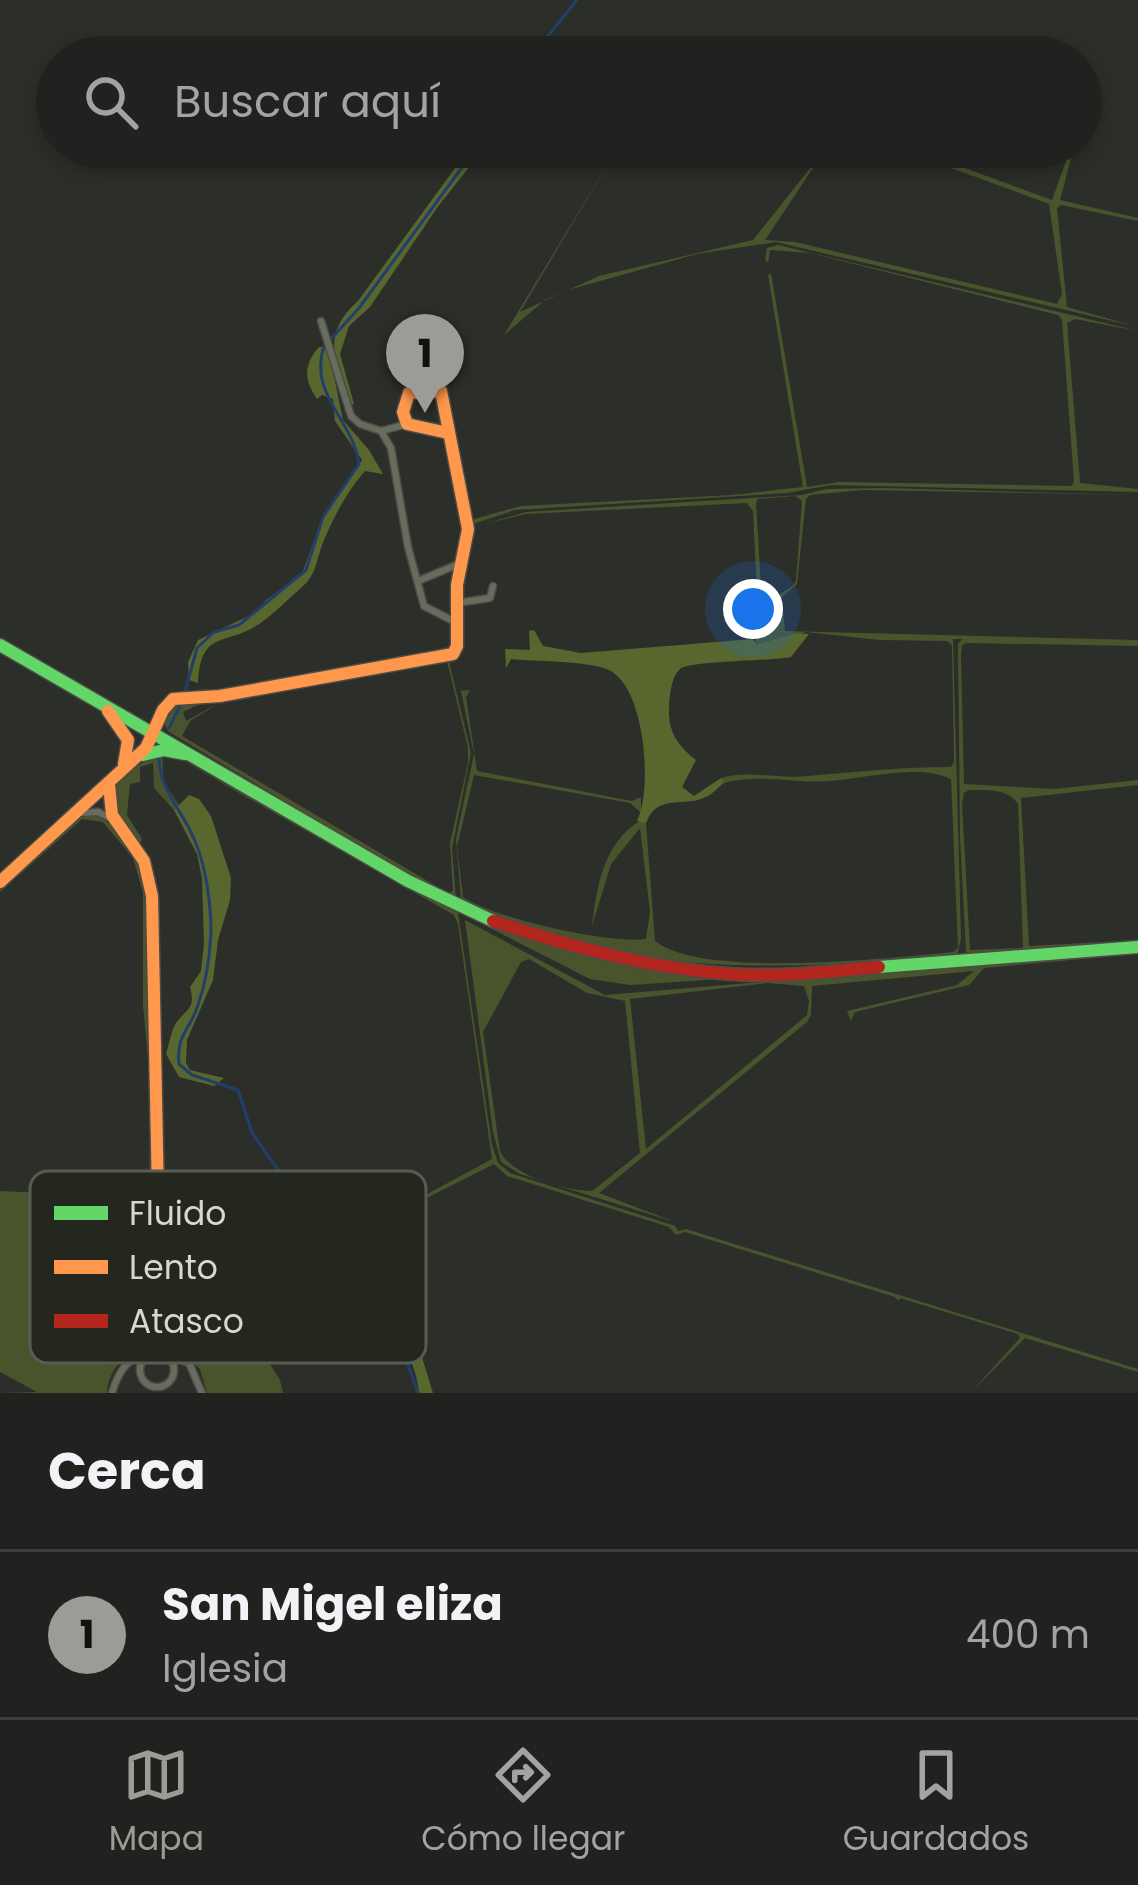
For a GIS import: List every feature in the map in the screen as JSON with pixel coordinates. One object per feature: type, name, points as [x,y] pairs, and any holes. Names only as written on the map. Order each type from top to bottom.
[{"type":"main road","points":[[0,882],[142,752],[172,700],[220,696],[453,654],[468,529],[441,391],[409,393],[403,412],[406,424],[448,433]]},
{"type":"main road","points":[[0,645],[436,896],[526,934],[611,957],[697,971],[792,975],[1138,946]]},
{"type":"main road","points":[[100,702],[142,752],[196,757]]},
{"type":"main road","points":[[128,740],[106,798],[107,814],[140,853],[152,896],[157,1171]]},
{"type":"street","points":[[321,321],[351,416],[381,431],[406,424]]},
{"type":"street","points":[[381,431],[391,448],[407,547],[424,605],[457,623]]},
{"type":"street","points":[[418,581],[461,563]]},
{"type":"street","points":[[457,603],[490,598],[493,586]]},
{"type":"street","points":[[92,798],[107,814]]},
{"type":"street","points":[[75,813],[107,814]]},
{"type":"street","points":[[112,1393],[127,1363]]},
{"type":"street","points":[[143,1363],[140,1369],[145,1382],[157,1387],[170,1383],[175,1371],[172,1363]]},
{"type":"street","points":[[189,1363],[202,1393]]},
{"type":"green space","points":[[455,168],[469,168],[370,307],[349,326],[340,354],[354,404],[348,406],[335,337],[346,313]]},
{"type":"green space","points":[[606,168],[520,312],[543,301],[504,335]]},
{"type":"green space","points":[[813,168],[765,240],[795,242],[1057,304],[1062,294],[1049,204],[951,168],[965,168],[1052,200],[1063,168],[1068,168],[1060,200],[1138,221],[1057,208],[1067,307],[1138,327],[776,242],[697,254],[569,290],[599,276],[753,240]]},
{"type":"green space","points":[[778,245],[1138,331],[1075,319],[1067,323],[1080,483],[1138,492],[831,485],[787,493],[515,510],[473,524],[474,519],[521,506],[803,487],[771,273],[807,487],[839,482],[1071,486],[1062,320],[1058,315],[810,253],[770,250],[768,263],[767,248]]},
{"type":"green space","points":[[319,347],[328,347],[343,420],[383,474],[365,471],[352,487],[307,582],[259,624],[209,647],[198,683],[189,680],[188,662],[198,640],[255,613],[302,574],[322,519],[362,460],[335,421],[333,399],[322,395],[317,399],[310,385],[308,366]]},
{"type":"green space","points":[[826,489],[1138,495],[863,490],[810,495],[797,584],[782,597],[785,631],[1138,640],[1138,646],[967,643],[961,655],[964,784],[1054,789],[1138,780],[1138,785],[1021,798],[1029,946],[1138,940],[968,955],[960,836],[958,644],[962,639],[953,639],[961,938],[957,956],[766,966],[704,964],[582,945],[461,900],[456,839],[474,754],[461,691],[470,690],[466,697],[477,771],[632,801],[641,797],[641,813],[630,803],[474,775],[457,847],[463,897],[500,914],[553,928],[606,938],[646,939],[650,912],[640,828],[611,864],[592,926],[610,853],[641,820],[646,823],[655,941],[679,953],[713,960],[798,963],[924,955],[958,948],[951,779],[923,772],[816,782],[749,779],[724,783],[721,778],[951,767],[952,645],[806,632],[755,644],[753,511],[747,503],[526,514],[484,524],[526,512],[802,495]],"holes":[[[795,496],[802,501],[796,580],[762,605],[756,503]],[[968,790],[1003,793],[1018,804],[1023,948],[970,950],[962,804]]]},
{"type":"green space","points":[[534,630],[543,646],[581,653],[753,639],[756,644],[809,634],[791,657],[698,664],[677,672],[670,723],[678,743],[696,760],[682,787],[694,796],[721,778],[724,783],[699,800],[657,808],[646,823],[637,821],[645,762],[629,693],[618,677],[593,665],[511,659],[506,668],[505,649],[530,650],[529,631]]},
{"type":"green space","points":[[448,657],[471,753],[452,848],[456,899],[169,732],[162,721],[165,709],[176,701],[210,699],[183,712],[186,721],[220,702],[190,721],[182,736],[448,893],[453,891],[450,843],[468,748],[447,661],[306,683]]},
{"type":"green space","points":[[162,754],[164,783],[179,805],[174,810],[154,788],[153,763],[140,767],[140,782],[130,784],[127,815],[140,843],[110,810],[112,785],[132,768]]},
{"type":"green space","points":[[176,757],[458,913],[492,1145],[498,1163],[510,1173],[675,1226],[678,1231],[686,1229],[1138,1369],[1138,1372],[1025,1338],[970,1393],[1020,1338],[1018,1334],[685,1232],[676,1235],[669,1227],[507,1176],[494,1164],[426,1198],[492,1159],[454,915]]},
{"type":"green space","points":[[189,795],[199,799],[211,816],[231,878],[213,980],[187,1040],[190,1070],[224,1078],[214,1086],[179,1077],[166,1054],[174,1026],[191,1004],[190,987],[201,971],[204,944],[197,854],[174,810]]},
{"type":"green space","points":[[88,814],[107,822],[124,838],[145,878],[150,1083],[143,1005],[143,893],[133,858],[103,822],[82,819],[0,892],[76,818]]},
{"type":"green space","points":[[465,920],[605,995],[1138,951],[984,968],[969,985],[855,1012],[851,1021],[847,1011],[957,985],[974,971],[812,986],[807,1022],[599,1193],[675,1222],[556,1185],[592,1191],[640,1153],[625,1001],[587,993],[529,959],[521,962],[483,1032],[500,1152],[517,1168],[545,1182],[520,1174],[501,1162]],"holes":[[[768,983],[804,986],[807,1015],[646,1149],[630,999]]]},
{"type":"green space","points":[[474,920],[596,958],[722,979],[630,985],[590,979]]},
{"type":"green space","points":[[151,1101],[153,1171],[149,1171]]},
{"type":"green space","points":[[0,1191],[30,1192],[30,1363],[121,1363],[107,1393],[0,1393],[37,1392],[0,1372]]},
{"type":"green space","points":[[193,1363],[269,1363],[283,1393],[207,1393],[200,1369]]},
{"type":"green space","points":[[411,1363],[424,1363],[433,1393],[419,1393]]},
{"type":"waterway","points":[[548,36],[577,0]]},
{"type":"waterway","points":[[331,339],[462,168]]},
{"type":"waterway","points":[[185,692],[197,648],[214,632],[239,625],[306,570],[323,517],[359,464],[349,433],[326,393],[321,363],[324,346]]},
{"type":"waterway","points":[[169,728],[182,702]]},
{"type":"waterway","points":[[159,758],[168,791],[199,851],[210,910],[205,978],[182,1039],[179,1064],[192,1075],[238,1090],[252,1133],[279,1171]]},
{"type":"waterway","points":[[407,1363],[418,1393]]},
{"type":"traffic: fast","points":[[0,645],[408,881],[493,921]]},
{"type":"traffic: fast","points":[[143,755],[164,750],[185,754]]},
{"type":"traffic: fast","points":[[879,967],[1138,947]]},
{"type":"traffic: slow","points":[[0,882],[146,748],[173,699],[220,696],[453,654],[457,585],[468,529],[441,391],[409,393],[403,412],[407,424],[448,433]]},
{"type":"traffic: slow","points":[[108,711],[128,740],[124,764]]},
{"type":"traffic: slow","points":[[109,784],[112,815],[144,861],[152,896],[157,1171]]},
{"type":"traffic: jam","points":[[493,921],[597,952],[704,972],[777,975],[879,967]]},
{"type":"place","name":"San Migel eliza","points":[[425,413]]}]
